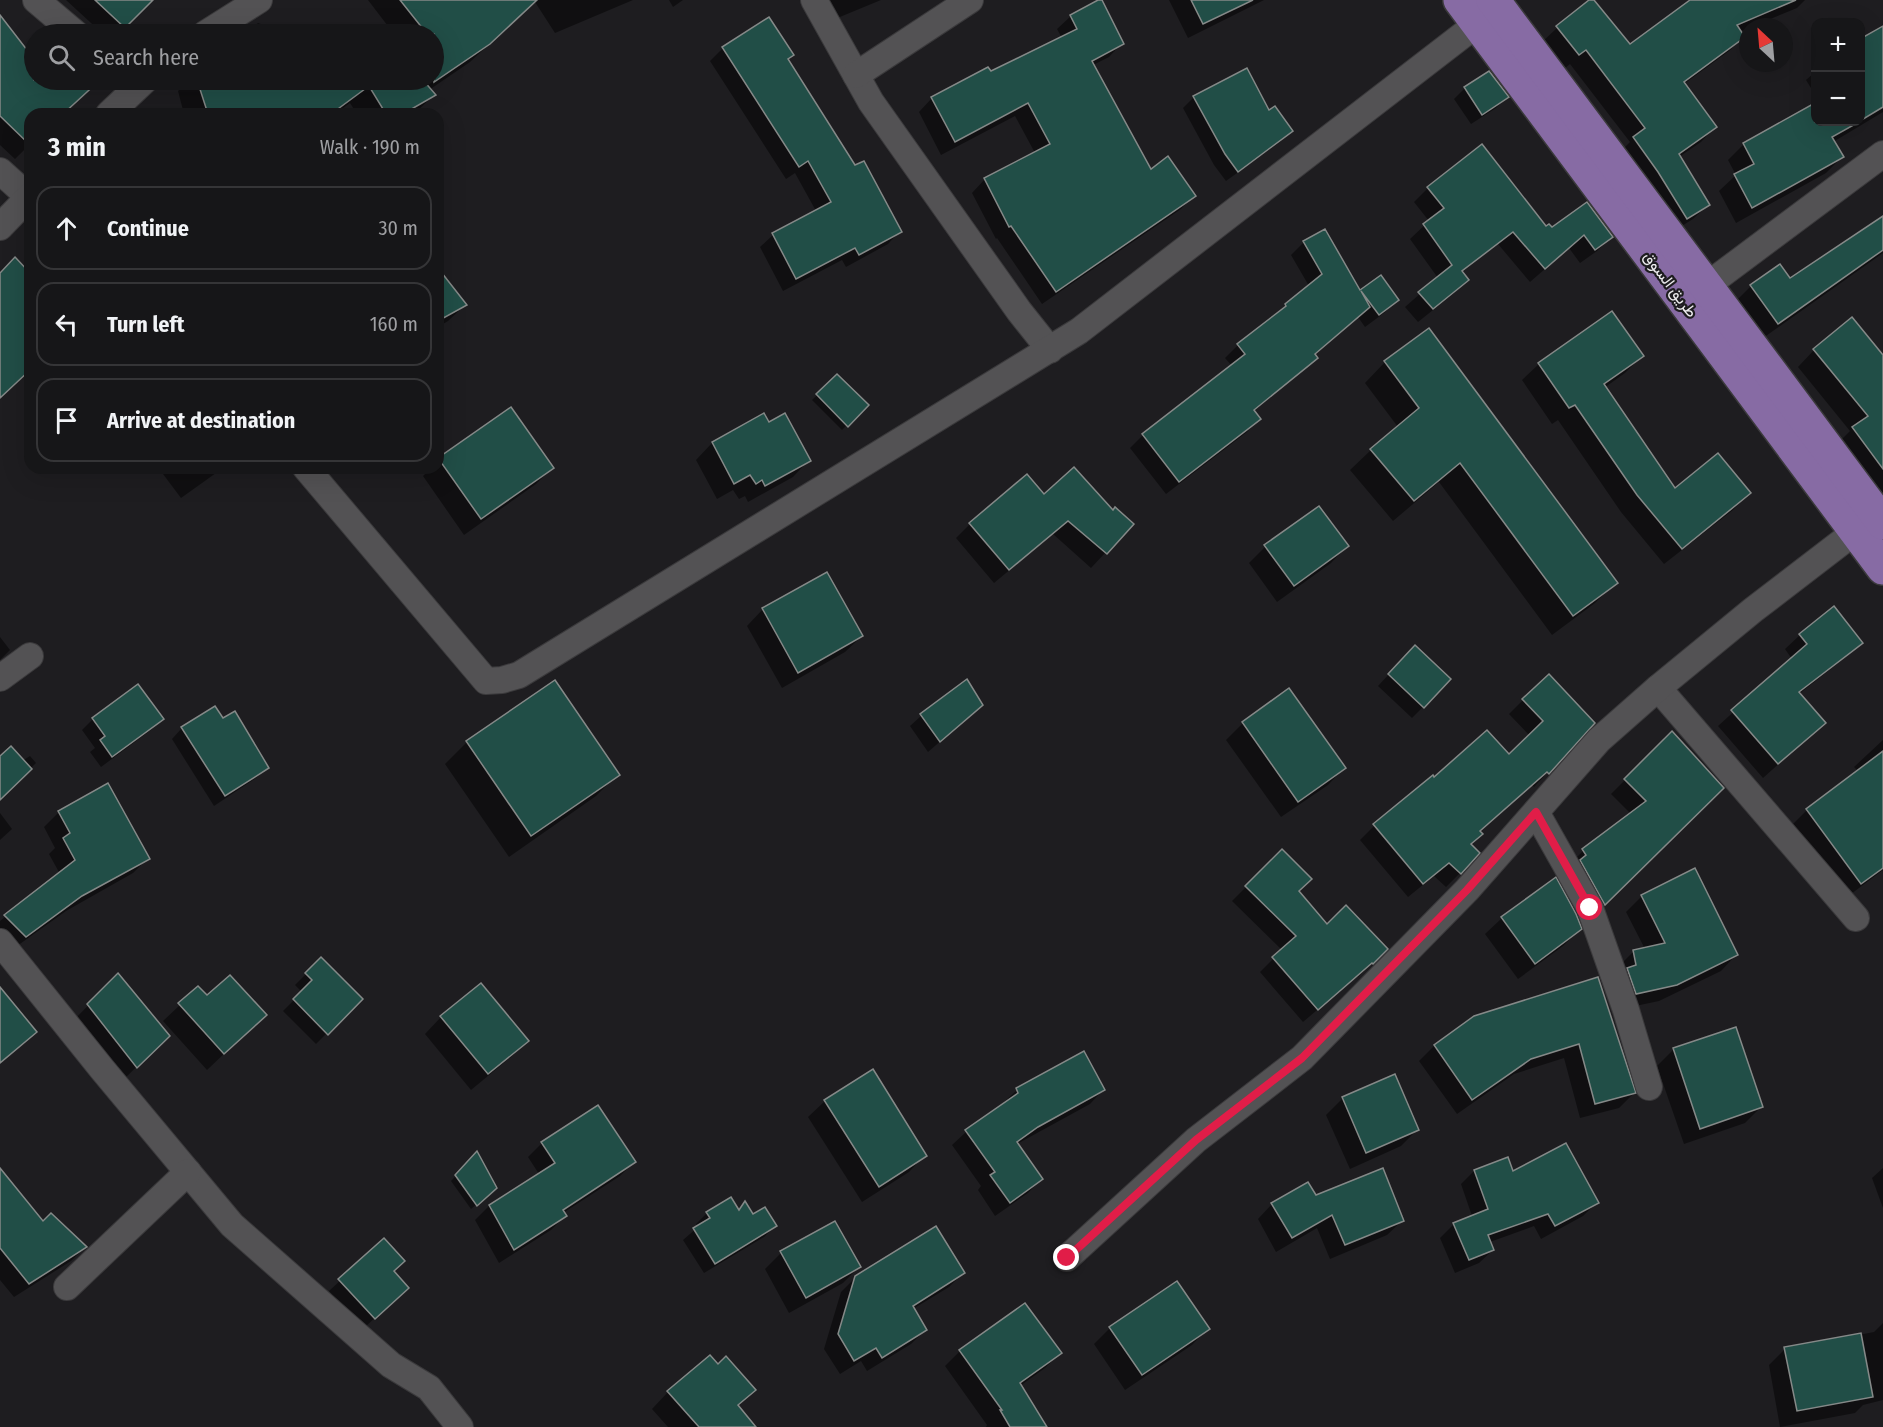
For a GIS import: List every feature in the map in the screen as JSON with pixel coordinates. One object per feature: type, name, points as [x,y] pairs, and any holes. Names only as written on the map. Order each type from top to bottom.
[{"type":"main road","name":"طريق السوق","points":[[1477,8],[1706,286],[1869,527],[1883,568]]},
{"type":"main road","name":"طريق السوق","points":[[1477,8],[1869,527]]},
{"type":"street","points":[[36,0],[64,24]]},
{"type":"street","points":[[221,24],[258,0]]},
{"type":"street","points":[[814,0],[871,102],[1019,311],[1050,350]]},
{"type":"street","points":[[856,75],[970,0]]},
{"type":"street","points":[[311,474],[486,681],[502,680],[519,675],[1079,331],[1477,8]]},
{"type":"street","points":[[114,108],[130,90]]},
{"type":"street","points":[[1706,286],[1883,154]]},
{"type":"street","points":[[0,171],[24,192]]},
{"type":"street","points":[[0,227],[24,203]]},
{"type":"street","points":[[1067,1258],[1196,1140],[1302,1058],[1467,890],[1599,740],[1753,610],[1869,527]]},
{"type":"street","points":[[0,678],[30,656]]},
{"type":"street","points":[[1658,688],[1856,918]]},
{"type":"street","points":[[1536,812],[1590,908],[1626,1010],[1649,1087]]},
{"type":"street","points":[[0,942],[232,1225],[391,1365],[429,1389],[460,1427]]},
{"type":"street","points":[[68,1287],[188,1172]]},
{"type":"building","points":[[95,0],[153,0],[129,24],[121,24]]},
{"type":"building","points":[[400,0],[537,0],[490,44],[444,75],[444,24],[419,24]]},
{"type":"building","points":[[1102,0],[1124,44],[1092,61],[1151,169],[1168,156],[1196,196],[1056,292],[1011,226],[1009,227],[984,178],[1050,144],[1028,103],[955,142],[931,97],[988,67],[991,71],[1077,29],[1070,15]]},
{"type":"building","points":[[1191,0],[1253,0],[1203,24]]},
{"type":"building","points":[[1589,0],[1594,0],[1630,44],[1690,0],[1796,0],[1754,18],[1739,18],[1737,25],[1739,41],[1684,82],[1717,127],[1679,154],[1710,205],[1687,219],[1633,137],[1645,128],[1586,50],[1579,55],[1556,26]]},
{"type":"building","points":[[0,15],[24,46],[24,90],[89,90],[70,108],[24,108],[24,139],[0,116]]},
{"type":"building","points":[[769,17],[794,55],[788,59],[855,165],[864,161],[902,232],[859,255],[855,248],[796,279],[772,233],[831,202],[808,161],[799,167],[722,47]]},
{"type":"building","points":[[1883,26],[1883,107],[1865,118],[1865,72],[1865,36]]},
{"type":"building","points":[[1247,68],[1269,110],[1275,106],[1293,131],[1238,172],[1225,154],[1193,96]]},
{"type":"building","points":[[1489,71],[1509,97],[1482,115],[1464,87]]},
{"type":"building","points":[[200,90],[364,90],[339,108],[206,108]]},
{"type":"building","points":[[371,90],[432,90],[436,95],[413,108],[382,108]]},
{"type":"building","points":[[1811,105],[1811,126],[1852,126],[1832,137],[1844,157],[1752,208],[1734,174],[1754,164],[1743,143]]},
{"type":"building","points":[[1482,144],[1546,226],[1549,224],[1552,227],[1587,202],[1613,237],[1595,250],[1584,235],[1545,269],[1513,232],[1462,271],[1469,280],[1433,309],[1418,292],[1452,265],[1423,224],[1444,208],[1427,187]]},
{"type":"building","points":[[1883,216],[1883,250],[1778,324],[1750,285],[1780,264],[1790,278]]},
{"type":"building","points":[[1325,229],[1360,290],[1381,275],[1399,300],[1379,315],[1361,291],[1370,307],[1315,354],[1318,358],[1254,410],[1261,419],[1179,482],[1142,434],[1245,354],[1237,344],[1286,306],[1285,304],[1322,274],[1303,241]]},
{"type":"building","points":[[15,257],[24,267],[24,376],[0,398],[0,273]]},
{"type":"building","points":[[444,276],[467,305],[444,318]]},
{"type":"building","points":[[1612,311],[1644,356],[1604,384],[1675,488],[1718,453],[1751,493],[1682,549],[1637,495],[1575,405],[1569,408],[1538,363]]},
{"type":"building","points":[[1852,317],[1883,355],[1883,469],[1852,427],[1868,416],[1813,349]]},
{"type":"building","points":[[1429,328],[1618,583],[1573,616],[1460,463],[1414,501],[1370,449],[1419,408],[1384,361]]},
{"type":"building","points":[[837,374],[869,405],[848,427],[816,394]]},
{"type":"building","points":[[511,407],[554,468],[481,519],[444,467],[444,454]]},
{"type":"building","points":[[764,413],[769,422],[785,413],[811,461],[765,486],[762,480],[756,484],[750,475],[734,484],[712,442]]},
{"type":"building","points":[[1074,467],[1113,510],[1115,507],[1134,524],[1107,554],[1068,521],[1009,570],[969,523],[1027,474],[1044,494]]},
{"type":"building","points":[[1319,506],[1349,546],[1294,586],[1264,545]]},
{"type":"building","points":[[827,572],[863,636],[798,673],[762,608]]},
{"type":"building","points":[[1834,606],[1863,643],[1799,692],[1826,723],[1778,764],[1731,710],[1807,644],[1799,634]]},
{"type":"building","points":[[1415,645],[1451,679],[1424,708],[1388,674]]},
{"type":"building","points":[[1549,674],[1595,723],[1549,774],[1547,772],[1480,831],[1483,834],[1471,844],[1480,853],[1461,874],[1449,863],[1423,884],[1373,824],[1433,775],[1434,777],[1487,730],[1509,754],[1543,721],[1522,699]]},
{"type":"building","points":[[967,679],[983,705],[940,742],[920,714]]},
{"type":"building","points":[[555,680],[620,775],[531,836],[466,741]]},
{"type":"building","points":[[138,684],[164,719],[112,757],[100,740],[105,736],[92,718]]},
{"type":"building","points":[[1289,688],[1346,768],[1298,802],[1242,722]]},
{"type":"building","points":[[215,706],[223,718],[235,711],[269,768],[225,796],[181,727]]},
{"type":"building","points":[[1672,731],[1724,788],[1605,905],[1580,860],[1586,855],[1582,849],[1646,801],[1624,779]]},
{"type":"building","points":[[11,746],[32,769],[0,800],[0,756]]},
{"type":"building","points":[[1883,751],[1883,868],[1861,884],[1806,809]]},
{"type":"building","points":[[108,783],[150,859],[82,896],[26,937],[4,915],[75,860],[63,838],[70,833],[58,811]]},
{"type":"building","points":[[1282,849],[1312,879],[1299,891],[1327,924],[1346,905],[1388,949],[1318,1010],[1272,957],[1296,936],[1245,886]]},
{"type":"building","points":[[1695,868],[1738,955],[1677,985],[1636,994],[1627,968],[1636,965],[1633,950],[1665,943],[1641,895]]},
{"type":"building","points":[[1556,877],[1582,929],[1535,964],[1501,917]]},
{"type":"building","points":[[321,957],[363,999],[328,1035],[293,999],[312,980],[305,973]]},
{"type":"building","points":[[118,973],[170,1036],[137,1068],[87,1004]]},
{"type":"building","points":[[230,975],[267,1015],[224,1054],[178,1003],[198,986],[207,995]]},
{"type":"building","points":[[1598,977],[1636,1093],[1595,1104],[1579,1044],[1531,1059],[1472,1100],[1434,1045],[1474,1016]]},
{"type":"building","points":[[481,983],[529,1041],[488,1074],[440,1016]]},
{"type":"building","points":[[0,987],[37,1032],[0,1063]]},
{"type":"building","points":[[1736,1027],[1763,1107],[1700,1129],[1673,1048]]},
{"type":"building","points":[[1084,1051],[1105,1090],[1038,1127],[1017,1142],[1043,1179],[1010,1203],[990,1175],[995,1172],[965,1130],[1018,1093],[1016,1088]]},
{"type":"building","points":[[873,1069],[927,1156],[879,1187],[824,1100]]},
{"type":"building","points":[[1395,1074],[1419,1130],[1366,1153],[1342,1097]]},
{"type":"building","points":[[598,1105],[636,1162],[563,1210],[567,1216],[514,1250],[489,1205],[555,1163],[541,1142]]},
{"type":"building","points":[[1566,1143],[1599,1203],[1555,1226],[1548,1214],[1488,1235],[1494,1250],[1469,1260],[1453,1223],[1488,1209],[1474,1170],[1508,1157],[1513,1171]]},
{"type":"building","points":[[477,1151],[497,1188],[477,1206],[455,1175]]},
{"type":"building","points":[[0,1168],[43,1221],[51,1213],[87,1247],[29,1284],[0,1248]]},
{"type":"building","points":[[1383,1168],[1404,1221],[1345,1245],[1332,1215],[1292,1238],[1271,1203],[1308,1182],[1316,1195]]},
{"type":"building","points":[[731,1197],[739,1210],[745,1201],[753,1214],[765,1207],[777,1226],[715,1264],[693,1228],[710,1218],[706,1212]]},
{"type":"building","points":[[835,1221],[861,1267],[806,1298],[780,1251]]},
{"type":"building","points":[[936,1226],[965,1273],[913,1306],[927,1330],[882,1358],[876,1348],[854,1361],[838,1334],[855,1276]]},
{"type":"building","points":[[384,1238],[405,1261],[394,1271],[409,1288],[375,1319],[338,1279]]},
{"type":"building","points":[[1177,1281],[1210,1329],[1142,1375],[1109,1327]]},
{"type":"building","points":[[1025,1303],[1062,1353],[1020,1383],[1047,1427],[1010,1427],[1000,1410],[1002,1410],[959,1350]]},
{"type":"building","points":[[1861,1333],[1873,1397],[1797,1411],[1784,1347]]},
{"type":"building","points":[[710,1355],[718,1364],[726,1356],[756,1390],[738,1405],[756,1427],[699,1427],[667,1391]]},
{"type":"route","points":[[1067,1258],[1196,1140],[1302,1058],[1467,890],[1536,812],[1590,908]]}]
